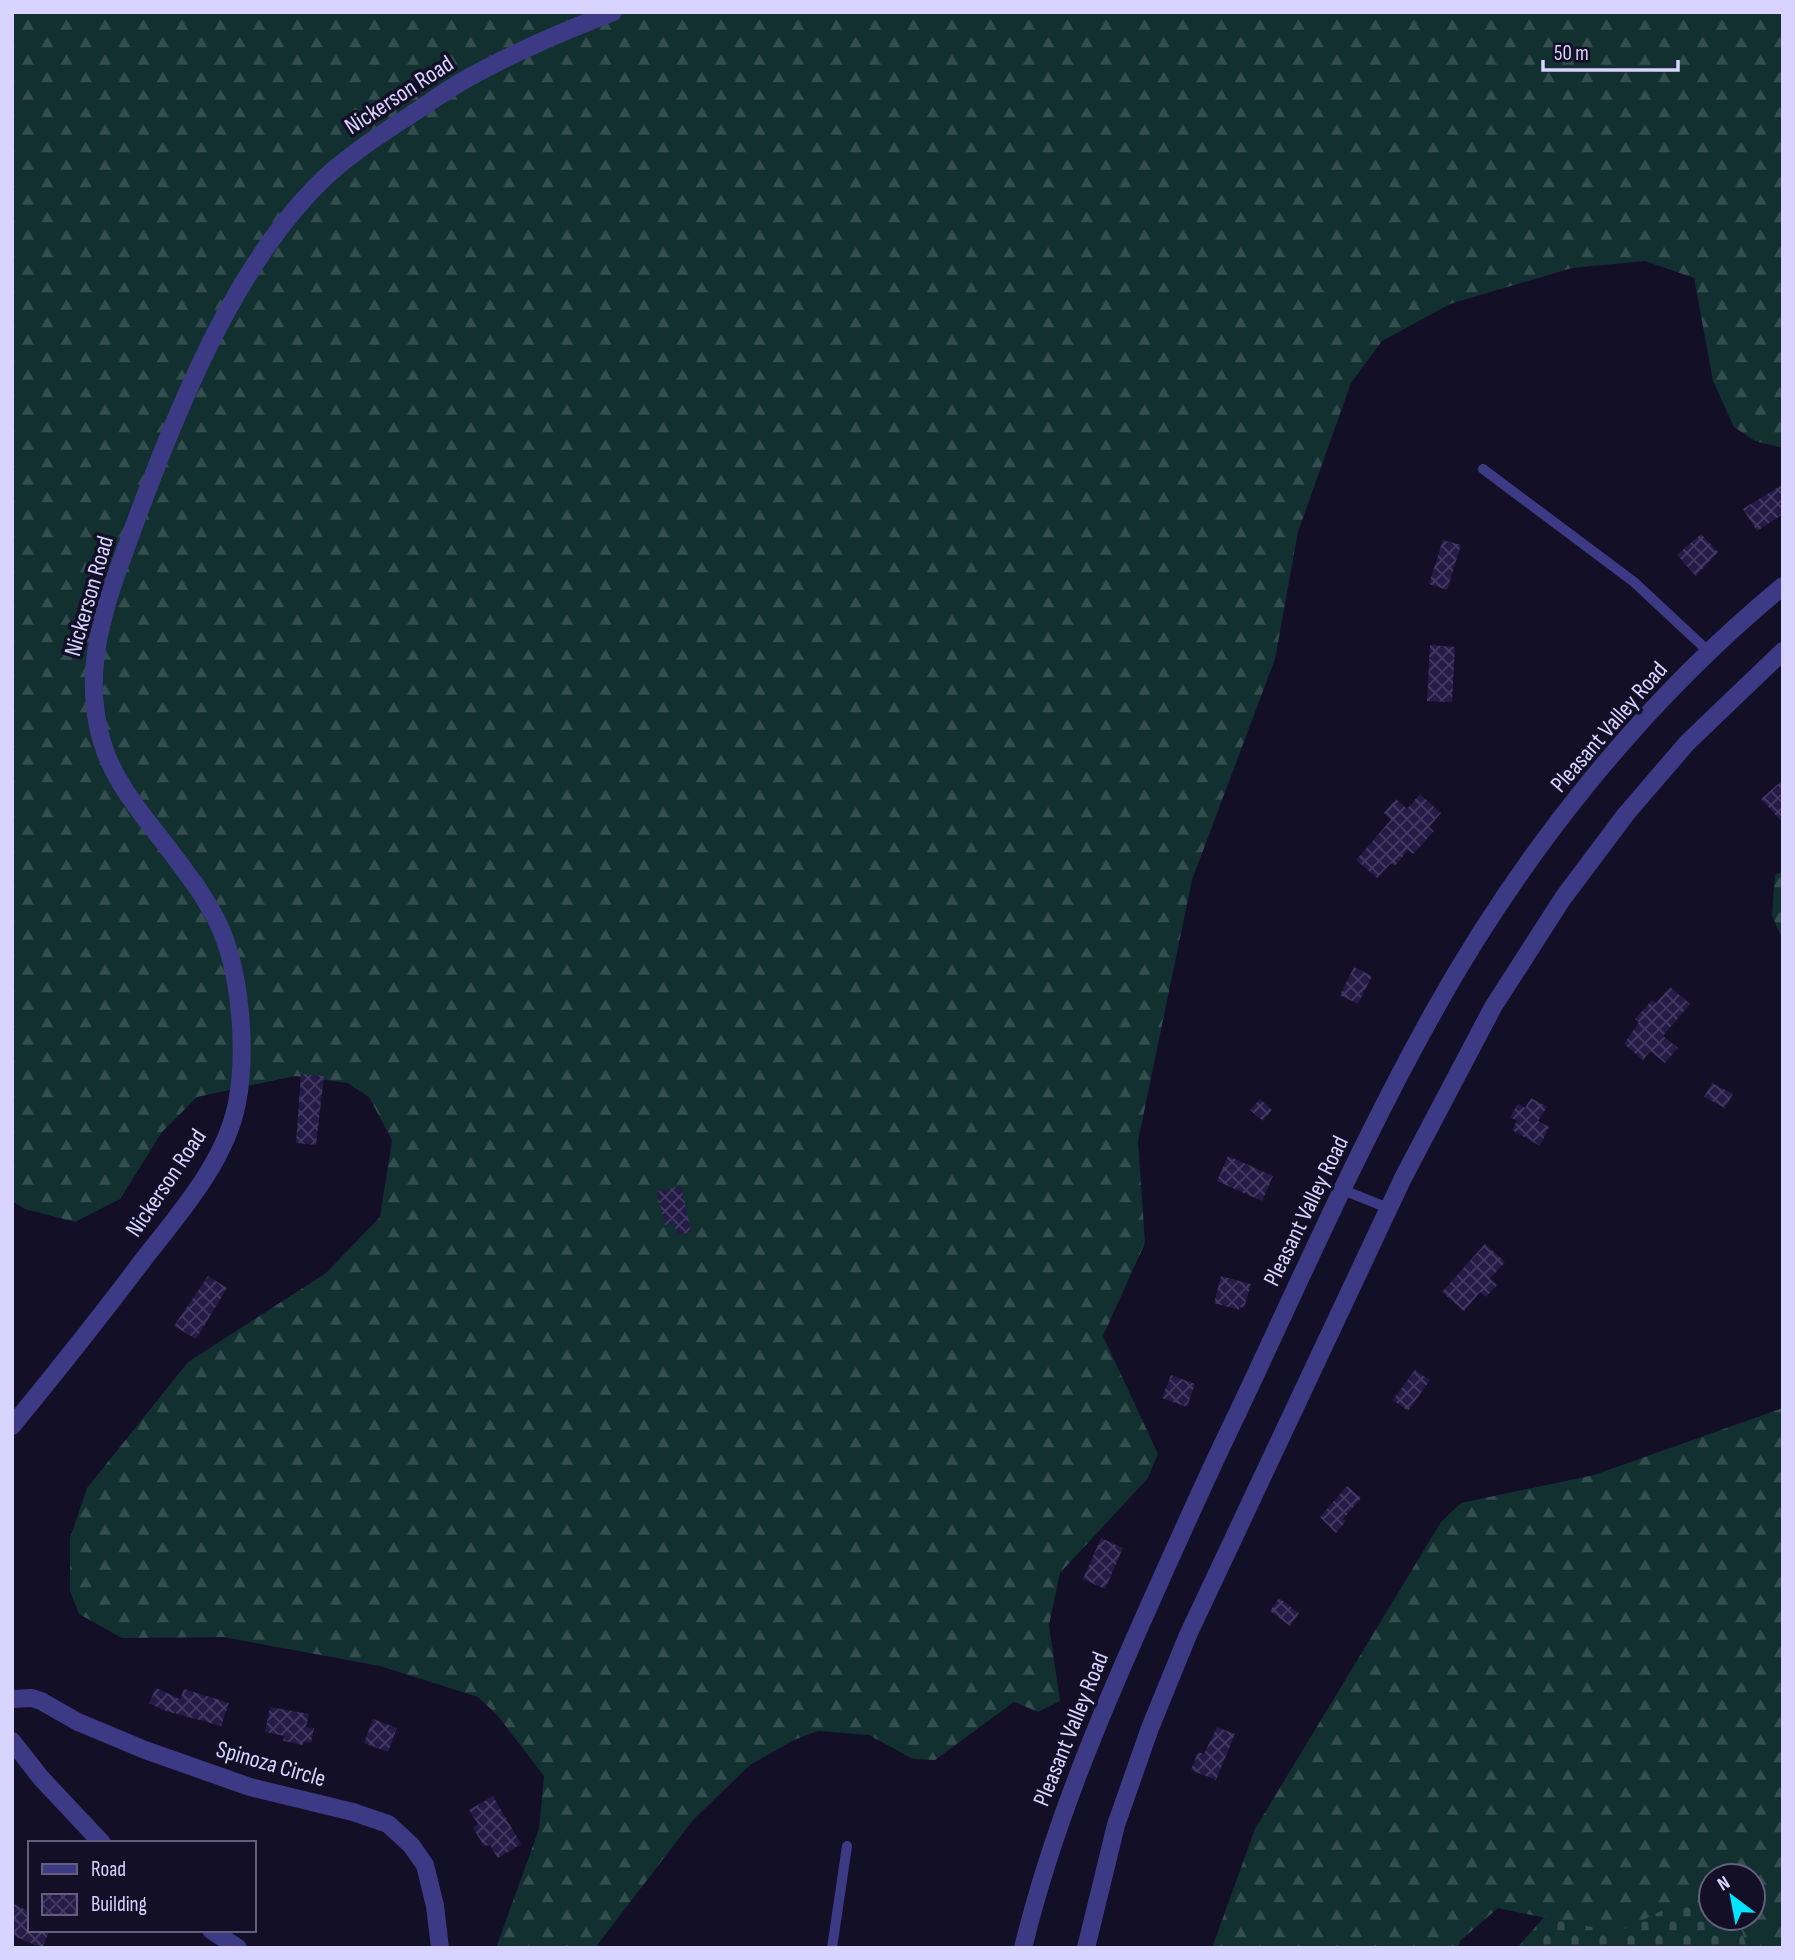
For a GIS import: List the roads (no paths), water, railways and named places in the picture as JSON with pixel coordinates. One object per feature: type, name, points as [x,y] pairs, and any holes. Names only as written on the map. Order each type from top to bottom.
[{"type":"street","name":"Nickerson Road","points":[[12,1426],[166,1231],[210,1168],[224,1145],[237,1102],[243,1043],[235,985],[224,937],[195,884],[115,774],[104,750],[92,698],[93,666],[98,637],[115,578],[167,438],[193,378],[234,299],[283,226],[328,174],[367,143],[467,78],[519,52],[613,12]]},
{"type":"street","name":"Pleasant Valley Road","points":[[1023,1948],[1044,1868],[1064,1808],[1103,1709],[1221,1448],[1343,1189],[1434,1010],[1490,919],[1536,852],[1596,776],[1659,703],[1709,652],[1783,586]]},
{"type":"street","points":[[1086,1948],[1116,1825],[1155,1716],[1188,1635],[1388,1208],[1493,1007],[1563,898],[1626,814],[1687,743],[1783,651]]},
{"type":"street","name":"Spinoza Circle","points":[[12,1699],[19,1697],[41,1702],[78,1723],[250,1787],[353,1812],[388,1824],[411,1844],[425,1866],[435,1906],[440,1948]]},
{"type":"street","points":[[12,1741],[41,1778],[100,1841]]},
{"type":"street","points":[[214,1932],[238,1948]]},
{"type":"lane","points":[[1483,469],[1633,582],[1709,652]]},
{"type":"lane","points":[[1343,1189],[1388,1208]]},
{"type":"lane","points":[[832,1948],[847,1846]]}]
